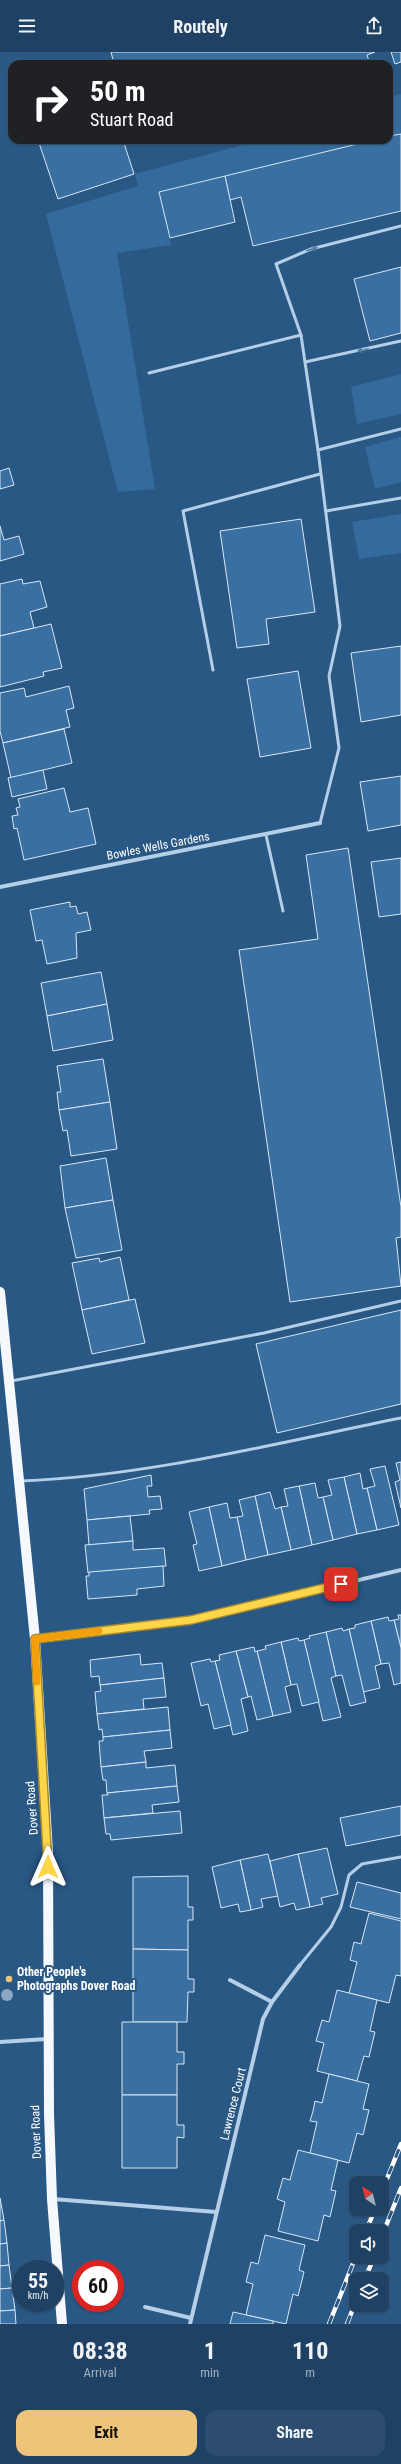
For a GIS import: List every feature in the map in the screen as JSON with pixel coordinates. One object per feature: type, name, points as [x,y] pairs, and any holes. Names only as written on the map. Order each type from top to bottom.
[{"type":"main road","name":"Dover Road","points":[[0,1292],[35,1639],[48,1852],[47,2039],[52,2199],[62,2324]]},
{"type":"street","name":"Bowles Wells Gardens","points":[[0,888],[320,823]]},
{"type":"street","points":[[35,1639],[191,1620],[401,1570]]},
{"type":"street","name":"Lawrence Court","points":[[190,2324],[263,2019],[272,2002],[300,1965]]},
{"type":"street","points":[[230,1980],[272,2002]]},
{"type":"street","points":[[0,2042],[47,2039]]},
{"type":"street","points":[[52,2199],[216,2212]]},
{"type":"street","points":[[145,2307],[191,2318]]},
{"type":"lane","points":[[320,823],[339,748],[329,676],[340,626],[318,450],[301,335],[276,264],[311,249],[401,226]]},
{"type":"lane","points":[[149,372],[301,335]]},
{"type":"lane","points":[[305,362],[401,341]]},
{"type":"lane","points":[[318,450],[401,429]]},
{"type":"lane","points":[[213,670],[183,511],[320,474]]},
{"type":"lane","points":[[326,511],[401,498]]},
{"type":"lane","points":[[266,835],[283,911]]},
{"type":"lane","points":[[9,1381],[264,1333],[401,1301]]},
{"type":"lane","points":[[19,1481],[50,1480],[155,1466],[401,1418]]},
{"type":"lane","points":[[300,1965],[331,1927],[341,1907],[349,1875],[362,1864],[401,1856]]},
{"type":"shaded area","points":[[401,94],[401,134],[393,135],[393,96]]},
{"type":"shaded area","points":[[247,144],[357,144],[159,192],[171,245],[117,253],[155,489],[118,492],[46,214],[138,186],[135,174]]},
{"type":"shaded area","points":[[401,374],[401,414],[357,424],[351,387]]},
{"type":"shaded area","points":[[401,437],[401,482],[375,489],[365,447]]},
{"type":"shaded area","points":[[401,514],[401,553],[359,559],[352,522]]},
{"type":"building","points":[[111,52],[375,52],[367,55],[369,60],[113,60]]},
{"type":"building","points":[[391,52],[401,52],[401,62],[395,64]]},
{"type":"building","points":[[401,134],[401,211],[253,246],[241,197],[230,200],[225,176],[357,144],[393,144],[393,135]]},
{"type":"building","points":[[39,144],[124,144],[134,174],[58,199]]},
{"type":"building","points":[[225,176],[235,222],[170,238],[159,192]]},
{"type":"building","points":[[401,267],[401,333],[370,341],[354,279]]},
{"type":"building","points":[[9,468],[14,485],[0,489],[0,471]]},
{"type":"building","points":[[301,519],[315,612],[266,619],[269,644],[237,648],[220,531]]},
{"type":"building","points":[[0,526],[4,540],[19,536],[24,554],[0,561]]},
{"type":"building","points":[[22,579],[23,584],[40,581],[47,607],[30,612],[34,628],[0,636],[0,584]]},
{"type":"building","points":[[51,624],[62,668],[43,672],[44,676],[0,687],[0,636]]},
{"type":"building","points":[[401,646],[401,715],[361,722],[351,653]]},
{"type":"building","points":[[298,671],[311,748],[260,757],[247,679]]},
{"type":"building","points":[[69,686],[74,708],[66,710],[70,727],[3,743],[0,731],[0,693],[24,688],[26,697]]},
{"type":"building","points":[[64,729],[72,763],[11,778],[3,743]]},
{"type":"building","points":[[43,770],[47,789],[12,797],[8,778]]},
{"type":"building","points":[[401,776],[401,825],[368,831],[360,782]]},
{"type":"building","points":[[64,788],[70,812],[88,808],[96,844],[24,860],[17,828],[14,829],[12,816],[18,815],[16,808],[20,807],[18,799]]},
{"type":"building","points":[[348,848],[401,1207],[401,1237],[396,1238],[401,1286],[290,1302],[239,950],[318,939],[306,855]]},
{"type":"building","points":[[401,858],[401,914],[379,917],[371,862]]},
{"type":"building","points":[[70,902],[70,907],[76,906],[78,914],[87,912],[91,930],[76,933],[77,958],[47,964],[42,940],[36,941],[30,910]]},
{"type":"building","points":[[101,972],[107,1004],[47,1016],[41,983]]},
{"type":"building","points":[[107,1004],[113,1040],[53,1051],[47,1016]]},
{"type":"building","points":[[103,1059],[110,1102],[59,1110],[57,1092],[61,1092],[57,1066]]},
{"type":"building","points":[[110,1102],[117,1149],[71,1156],[67,1130],[63,1131],[59,1110]]},
{"type":"building","points":[[106,1158],[113,1200],[65,1208],[60,1166]]},
{"type":"building","points":[[113,1200],[122,1250],[76,1258],[65,1208]]},
{"type":"building","points":[[120,1257],[129,1300],[82,1310],[72,1263],[99,1258],[100,1262]]},
{"type":"building","points":[[135,1299],[145,1343],[92,1354],[82,1310]]},
{"type":"building","points":[[401,1310],[401,1404],[277,1433],[256,1344]]},
{"type":"building","points":[[401,1462],[401,1508],[395,1482],[400,1480],[396,1463]]},
{"type":"building","points":[[385,1466],[399,1525],[377,1530],[367,1488],[375,1486],[370,1469]]},
{"type":"building","points":[[360,1473],[363,1489],[367,1488],[377,1530],[357,1534],[344,1477]]},
{"type":"building","points":[[151,1475],[152,1486],[147,1486],[148,1497],[160,1496],[162,1509],[149,1510],[150,1514],[87,1520],[84,1489]]},
{"type":"building","points":[[344,1477],[357,1534],[333,1540],[323,1497],[332,1495],[328,1480]]},
{"type":"building","points":[[315,1483],[318,1498],[323,1497],[333,1540],[312,1545],[299,1486]]},
{"type":"building","points":[[299,1486],[312,1545],[291,1550],[281,1507],[288,1506],[284,1489]]},
{"type":"building","points":[[270,1492],[275,1509],[281,1507],[291,1550],[268,1555],[255,1496]]},
{"type":"building","points":[[255,1496],[268,1555],[246,1560],[237,1517],[243,1516],[239,1500]]},
{"type":"building","points":[[227,1503],[230,1518],[237,1517],[246,1560],[222,1566],[209,1507]]},
{"type":"building","points":[[209,1507],[222,1566],[199,1571],[193,1545],[197,1544],[189,1512]]},
{"type":"building","points":[[130,1516],[133,1541],[89,1545],[87,1520]]},
{"type":"building","points":[[133,1541],[133,1550],[164,1548],[166,1566],[88,1573],[85,1545]]},
{"type":"building","points":[[163,1566],[164,1586],[137,1589],[137,1595],[88,1599],[86,1576],[89,1576],[89,1572]]},
{"type":"building","points":[[398,1615],[401,1615],[401,1648],[394,1620],[399,1619]]},
{"type":"building","points":[[388,1617],[389,1621],[394,1620],[401,1648],[401,1683],[394,1685],[389,1663],[381,1664],[371,1621]]},
{"type":"building","points":[[371,1621],[381,1664],[375,1666],[380,1688],[363,1692],[349,1629],[355,1628],[355,1625]]},
{"type":"building","points":[[342,1628],[343,1631],[349,1629],[366,1702],[350,1706],[342,1675],[336,1676],[326,1632]]},
{"type":"building","points":[[326,1632],[336,1676],[331,1678],[341,1717],[323,1721],[304,1640],[310,1638],[309,1636]]},
{"type":"building","points":[[298,1638],[299,1641],[304,1640],[319,1702],[302,1706],[297,1684],[291,1685],[281,1642]]},
{"type":"building","points":[[281,1642],[291,1685],[285,1687],[291,1712],[273,1716],[257,1651],[266,1649],[265,1646]]},
{"type":"building","points":[[254,1647],[255,1652],[257,1651],[273,1716],[257,1720],[251,1696],[248,1697],[236,1651]]},
{"type":"building","points":[[236,1651],[248,1697],[241,1699],[248,1731],[233,1735],[215,1661],[220,1660],[219,1655]]},
{"type":"building","points":[[140,1654],[141,1665],[162,1663],[164,1678],[100,1685],[99,1676],[91,1677],[90,1660]]},
{"type":"building","points":[[210,1659],[211,1662],[215,1661],[231,1725],[214,1729],[208,1704],[201,1706],[191,1663]]},
{"type":"building","points":[[164,1678],[166,1697],[143,1699],[144,1709],[97,1714],[95,1692],[101,1691],[100,1685]]},
{"type":"building","points":[[168,1707],[170,1730],[103,1737],[102,1729],[99,1730],[97,1714]]},
{"type":"building","points":[[170,1730],[172,1748],[144,1751],[146,1762],[101,1767],[99,1741],[103,1741],[103,1737]]},
{"type":"building","points":[[146,1762],[146,1768],[175,1765],[177,1786],[107,1793],[106,1780],[103,1780],[101,1767]]},
{"type":"building","points":[[177,1786],[179,1802],[152,1805],[153,1813],[104,1818],[102,1795],[108,1795],[107,1793]]},
{"type":"building","points":[[401,1806],[401,1835],[346,1846],[340,1818]]},
{"type":"building","points":[[180,1811],[182,1833],[111,1840],[110,1834],[106,1834],[104,1818]]},
{"type":"building","points":[[327,1848],[338,1894],[321,1898],[323,1904],[310,1907],[298,1854]]},
{"type":"building","points":[[268,1854],[278,1896],[261,1899],[263,1907],[251,1910],[240,1860]]},
{"type":"building","points":[[298,1854],[310,1907],[296,1910],[294,1903],[280,1907],[270,1861]]},
{"type":"building","points":[[240,1860],[251,1910],[240,1912],[238,1904],[221,1908],[212,1867]]},
{"type":"building","points":[[188,1876],[188,1907],[193,1907],[193,1920],[188,1920],[188,1950],[133,1949],[133,1877]]},
{"type":"building","points":[[357,1882],[401,1893],[401,1919],[350,1907]]},
{"type":"building","points":[[369,1913],[401,1921],[401,1976],[396,1975],[389,2003],[349,1993],[357,1962],[350,1960],[354,1942],[361,1944]]},
{"type":"building","points":[[133,1949],[188,1950],[188,1979],[194,1979],[194,1992],[188,1992],[187,2022],[133,2022]]},
{"type":"building","points":[[337,1990],[377,2000],[370,2031],[375,2032],[369,2057],[364,2056],[357,2081],[317,2071],[324,2043],[316,2041],[322,2020],[329,2022]]},
{"type":"building","points":[[122,2022],[177,2022],[177,2052],[184,2052],[184,2064],[177,2064],[177,2095],[122,2095]]},
{"type":"building","points":[[329,2074],[369,2084],[363,2109],[369,2110],[363,2135],[357,2133],[349,2163],[310,2153],[317,2122],[310,2121],[315,2101],[322,2103]]},
{"type":"building","points":[[122,2095],[177,2095],[177,2125],[184,2125],[184,2138],[177,2137],[177,2168],[122,2168]]},
{"type":"building","points":[[298,2150],[338,2160],[331,2190],[336,2191],[330,2217],[324,2215],[318,2241],[278,2231],[285,2202],[277,2199],[283,2178],[290,2180]]},
{"type":"building","points":[[0,2198],[4,2220],[0,2221]]},
{"type":"building","points":[[4,2220],[7,2243],[0,2244],[0,2221]]},
{"type":"building","points":[[265,2235],[305,2245],[299,2270],[304,2272],[298,2296],[293,2294],[286,2324],[246,2315],[253,2284],[246,2282],[251,2262],[258,2264]]},
{"type":"building","points":[[7,2243],[9,2265],[0,2266],[0,2244]]},
{"type":"building","points":[[9,2265],[12,2288],[0,2289],[0,2266]]},
{"type":"building","points":[[12,2288],[12,2310],[0,2311],[0,2289]]},
{"type":"building","points":[[12,2310],[12,2312],[15,2312],[16,2324],[0,2324],[0,2311]]},
{"type":"building","points":[[233,2312],[273,2321],[273,2324],[230,2324]]},
{"type":"railway","points":[[388,2176],[401,2144]]},
{"type":"railway","points":[[387,2224],[401,2188]]},
{"type":"railway","points":[[369,2224],[372,2216]]},
{"type":"railway","points":[[329,2324],[353,2264]]},
{"type":"railway","points":[[368,2272],[371,2264]]},
{"type":"railway","points":[[347,2324],[352,2312]]},
{"type":"slow traffic","points":[[37,1682],[35,1639],[99,1631]]},
{"type":"place","name":"Other People's Photographs Dover Road","points":[[9,1979]]},
{"type":"route","points":[[48,1867],[35,1639],[191,1620],[341,1584]]}]
